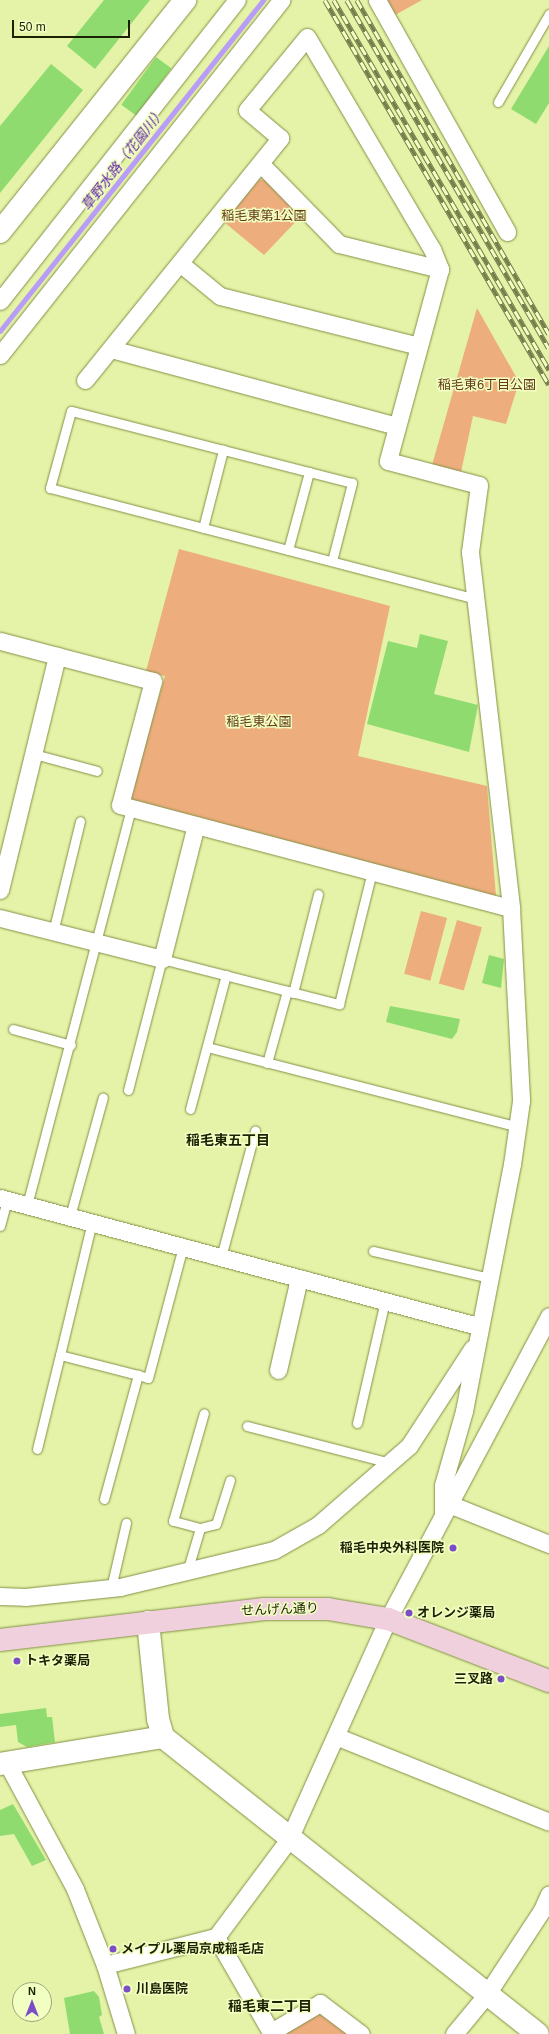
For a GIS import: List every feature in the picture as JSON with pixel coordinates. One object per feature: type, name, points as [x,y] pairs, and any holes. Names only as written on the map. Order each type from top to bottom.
[{"type":"main road","name":"せんげん通り","points":[[0,1640],[148,1622],[293,1607],[358,1612],[388,1619],[549,1681]]},
{"type":"street","points":[[0,232],[185,0]]},
{"type":"street","points":[[0,301],[237,0]]},
{"type":"street","points":[[0,355],[280,0]]},
{"type":"street","points":[[377,0],[507,232]]},
{"type":"street","points":[[85,380],[181,264],[280,138],[247,110],[307,36],[432,249],[440,269],[388,461],[479,485],[470,552],[511,908],[521,1101],[518,1127],[464,1411],[443,1486],[446,1508]]},
{"type":"street","points":[[261,164],[339,244],[440,269]]},
{"type":"street","points":[[181,264],[220,296],[419,346]]},
{"type":"street","points":[[110,349],[397,426]]},
{"type":"street","points":[[0,641],[153,681],[120,805],[511,908]]},
{"type":"street","points":[[0,890],[57,656]]},
{"type":"street","points":[[0,918],[162,959],[196,825]]},
{"type":"street","points":[[3,1199],[385,1301],[478,1334]]},
{"type":"street","points":[[278,1370],[299,1278]]},
{"type":"street","points":[[105,1964],[216,1937],[289,1839],[338,1737],[388,1619],[549,1316]]},
{"type":"street","points":[[0,1596],[25,1597],[110,1588],[187,1572],[274,1550],[318,1525],[392,1463],[409,1446],[478,1334]]},
{"type":"street","points":[[446,1508],[549,1544]]},
{"type":"street","points":[[148,1622],[158,1719],[163,1737],[289,1839],[538,2034]]},
{"type":"street","points":[[126,2034],[105,1964],[75,1889],[3,1764],[163,1737]]},
{"type":"street","points":[[338,1737],[549,1822]]},
{"type":"street","points":[[454,2034],[487,1994],[542,1910],[549,1894]]},
{"type":"street","points":[[216,1937],[271,2033],[320,2003],[361,2034]]},
{"type":"lane","points":[[498,102],[549,14]]},
{"type":"lane","points":[[332,561],[352,483],[71,411],[50,488],[475,599]]},
{"type":"lane","points":[[203,528],[223,450]]},
{"type":"lane","points":[[288,550],[309,472]]},
{"type":"lane","points":[[34,754],[97,771]]},
{"type":"lane","points":[[28,1205],[98,943],[131,808]]},
{"type":"lane","points":[[53,932],[80,821]]},
{"type":"lane","points":[[128,1090],[162,959],[339,1004],[372,872]]},
{"type":"lane","points":[[267,1063],[290,992],[318,894]]},
{"type":"lane","points":[[190,1109],[226,975]]},
{"type":"lane","points":[[13,1029],[71,1045]]},
{"type":"lane","points":[[207,1047],[518,1127]]},
{"type":"lane","points":[[70,1216],[103,1097]]},
{"type":"lane","points":[[221,1257],[255,1131]]},
{"type":"lane","points":[[0,1226],[3,1199]]},
{"type":"lane","points":[[37,1449],[92,1222]]},
{"type":"lane","points":[[60,1355],[148,1378],[183,1246]]},
{"type":"lane","points":[[374,1251],[489,1278]]},
{"type":"lane","points":[[357,1423],[385,1301]]},
{"type":"lane","points":[[104,1499],[138,1375]]},
{"type":"lane","points":[[204,1413],[173,1521],[200,1528],[216,1524],[230,1480]]},
{"type":"lane","points":[[247,1426],[392,1463]]},
{"type":"lane","points":[[110,1588],[126,1523]]},
{"type":"lane","points":[[187,1572],[200,1528]]},
{"type":"green space","points":[[386,0],[422,0],[395,15]]},
{"type":"green space","name":"稲毛東第1公園","points":[[259,179],[266,180],[302,215],[264,255],[224,222]]},
{"type":"green space","name":"稲毛東6丁目公園","points":[[477,308],[519,382],[506,424],[473,416],[461,472],[432,465]]},
{"type":"green space","name":"稲毛東公園","points":[[179,549],[390,606],[358,756],[487,786],[496,896],[128,801],[165,676],[146,671]]},
{"type":"green space","points":[[421,911],[447,918],[430,981],[404,974]]},
{"type":"green space","points":[[457,920],[482,927],[464,991],[439,983]]},
{"type":"green space","points":[[321,2012],[352,2034],[283,2034]]},
{"type":"building","points":[[104,0],[150,0],[95,69],[67,46]]},
{"type":"building","points":[[549,46],[549,103],[536,124],[511,109]]},
{"type":"building","points":[[156,57],[171,68],[137,116],[121,105]]},
{"type":"building","points":[[51,64],[83,90],[0,193],[0,126]]},
{"type":"building","points":[[420,634],[448,641],[434,694],[478,705],[469,752],[367,724],[388,641],[417,648]]},
{"type":"building","points":[[489,955],[504,959],[501,988],[482,983]]},
{"type":"building","points":[[390,1006],[460,1019],[457,1032],[452,1039],[386,1022]]},
{"type":"building","points":[[46,1708],[47,1717],[52,1717],[55,1742],[27,1747],[18,1742],[16,1725],[0,1727],[0,1714]]},
{"type":"building","points":[[13,1804],[46,1860],[32,1866],[14,1834],[0,1836],[0,1810]]},
{"type":"building","points":[[94,1991],[99,1997],[102,2015],[99,2017],[104,2034],[70,2034],[64,1998]]},
{"type":"waterway","name":"草野水路（花園川）","points":[[0,331],[263,0]]},
{"type":"railway","points":[[325,0],[549,385]]},
{"type":"railway","points":[[334,0],[549,370]]},
{"type":"railway","points":[[347,0],[549,348]]},
{"type":"railway","points":[[357,0],[549,334]]},
{"type":"place","name":"稲毛中央外科医院","points":[[453,1548]]},
{"type":"place","name":"オレンジ薬局","points":[[409,1613]]},
{"type":"place","name":"トキタ薬局","points":[[17,1661]]},
{"type":"place","name":"三叉路","points":[[501,1679]]},
{"type":"place","name":"メイプル薬局京成稲毛店","points":[[113,1949]]},
{"type":"place","name":"川島医院","points":[[127,1989]]},
{"type":"district","name":"稲毛東五丁目","points":[[228,1140]]},
{"type":"district","name":"稲毛東二丁目","points":[[270,2006]]}]
